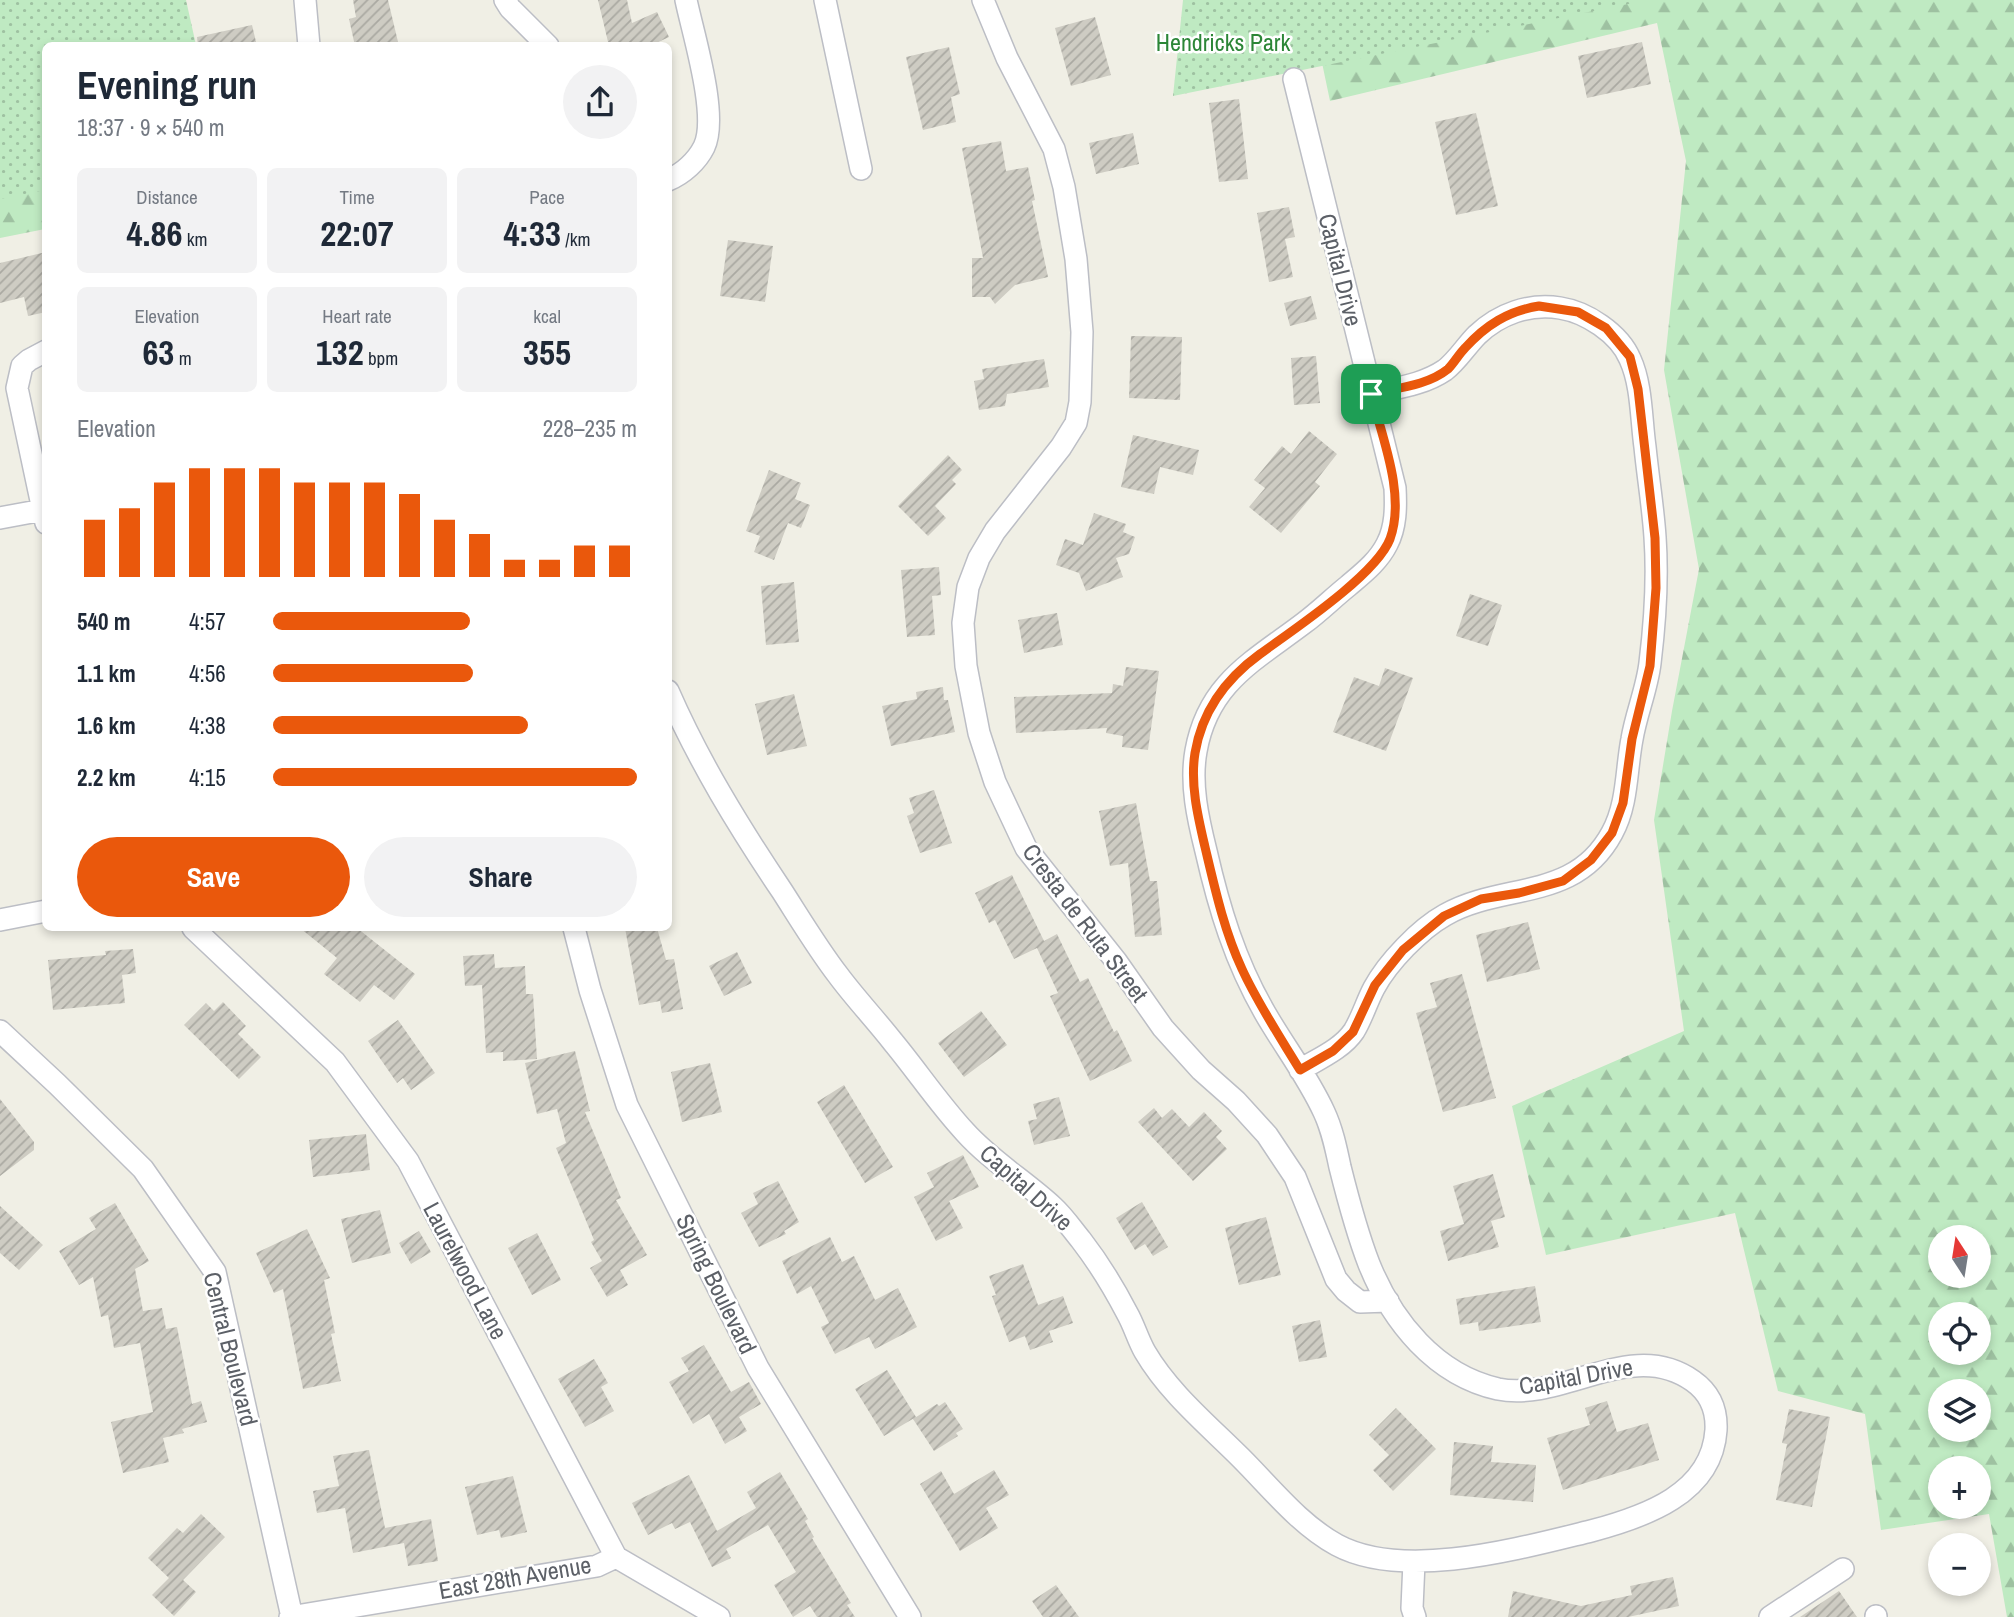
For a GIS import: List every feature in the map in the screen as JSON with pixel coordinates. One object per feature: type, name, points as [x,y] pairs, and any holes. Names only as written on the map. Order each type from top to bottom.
[{"type":"street","points":[[305,0],[309,42]]},
{"type":"street","points":[[505,0],[544,42]]},
{"type":"street","points":[[673,0],[692,31]]},
{"type":"street","points":[[672,178],[690,167],[705,146],[708,122],[705,85],[686,0]]},
{"type":"street","points":[[825,0],[861,169]]},
{"type":"street","name":"Cresta de Ruta Street","points":[[983,0],[1007,58],[1054,149],[1064,187],[1076,259],[1082,332],[1080,402],[1076,423],[1061,447],[995,531],[979,558],[968,587],[963,623],[965,655],[979,733],[995,782],[1026,848],[1116,961],[1163,1028],[1200,1070],[1236,1101],[1268,1135],[1295,1177],[1336,1279],[1360,1302],[1388,1301]]},
{"type":"street","name":"Capital Drive","points":[[672,700],[739,827],[837,974],[968,1135],[1056,1209],[1085,1245],[1128,1314],[1143,1349],[1164,1381],[1308,1526],[1336,1545],[1362,1556],[1414,1562],[1460,1558],[1529,1546],[1612,1525],[1680,1496],[1699,1479],[1711,1457],[1716,1428],[1713,1404],[1703,1388],[1685,1375],[1667,1368],[1647,1365],[1625,1366],[1519,1391],[1493,1388],[1467,1378],[1442,1364],[1420,1346],[1404,1327],[1370,1268],[1324,1111],[1247,979],[1222,918],[1199,821],[1194,779],[1195,753],[1202,729],[1214,701],[1231,677],[1307,621],[1377,561],[1389,541],[1396,507],[1395,488],[1294,79]]},
{"type":"street","points":[[1300,1070],[1333,1051],[1353,1032],[1375,985],[1403,950],[1444,916],[1481,899],[1519,893],[1563,881],[1591,860],[1612,833],[1623,803],[1632,739],[1650,666],[1656,588],[1655,538],[1638,389],[1630,357],[1606,328],[1578,312],[1559,308],[1539,306],[1518,310],[1479,333],[1448,369],[1427,381],[1371,394]]},
{"type":"street","points":[[42,354],[22,366],[18,388],[42,506]]},
{"type":"street","points":[[0,518],[42,516]]},
{"type":"street","points":[[0,920],[42,912]]},
{"type":"street","name":"Laurelwood Lane","points":[[196,931],[335,1062],[408,1161],[616,1557]]},
{"type":"street","name":"Spring Boulevard","points":[[575,931],[590,990],[627,1105],[758,1368],[910,1617]]},
{"type":"street","name":"Central Boulevard","points":[[0,1031],[143,1169],[215,1272],[291,1617]]},
{"type":"street","points":[[616,1557],[719,1617]]},
{"type":"street","name":"East 28th Avenue","points":[[291,1617],[597,1566],[616,1557]]},
{"type":"street","points":[[1414,1562],[1412,1608],[1415,1617]]},
{"type":"street","points":[[1770,1617],[1843,1569]]},
{"type":"green space","points":[[0,0],[186,0],[195,42],[42,42],[42,191],[0,199]]},
{"type":"green space","name":"Hendricks Park","points":[[1183,0],[1648,0],[1173,96]]},
{"type":"green space","points":[[1186,0],[2014,0],[2014,1617],[2007,1617],[1990,1519],[1991,1456],[1928,1456],[1928,1519],[1955,1519],[1881,1530],[1865,1414],[1778,1391],[1735,1213],[1546,1255],[1512,1106],[1684,1031],[1654,820],[1699,569],[1664,370],[1686,161],[1657,23],[1330,101],[1321,58]]},
{"type":"green space","points":[[0,19],[42,44],[42,230],[0,238]]},
{"type":"building","points":[[353,0],[388,0],[398,42],[354,42],[349,19],[356,17]]},
{"type":"building","points":[[598,0],[627,0],[632,23],[657,12],[669,37],[658,42],[608,42]]},
{"type":"building","points":[[1095,17],[1111,75],[1071,86],[1055,28]]},
{"type":"building","points":[[252,25],[256,42],[198,42],[197,37]]},
{"type":"building","points":[[1642,42],[1651,84],[1587,98],[1578,56]]},
{"type":"building","points":[[949,47],[960,94],[951,97],[956,122],[923,130],[906,57]]},
{"type":"building","points":[[1239,99],[1248,179],[1219,182],[1209,103]]},
{"type":"building","points":[[1476,113],[1498,206],[1456,215],[1435,122]]},
{"type":"building","points":[[1133,133],[1139,164],[1096,174],[1089,143]]},
{"type":"building","points":[[1001,141],[1006,171],[1028,167],[1035,200],[1032,201],[1048,277],[1015,285],[995,304],[990,297],[972,297],[972,258],[983,258],[962,148]]},
{"type":"building","points":[[1289,207],[1295,237],[1285,239],[1293,277],[1269,282],[1257,213]]},
{"type":"building","points":[[728,240],[773,246],[765,302],[720,296]]},
{"type":"building","points":[[42,253],[42,313],[28,316],[24,297],[0,303],[0,263]]},
{"type":"building","points":[[1311,296],[1317,319],[1290,326],[1284,303]]},
{"type":"building","points":[[1131,336],[1182,337],[1180,400],[1129,398]]},
{"type":"building","points":[[1316,356],[1320,403],[1294,405],[1291,358]]},
{"type":"building","points":[[1044,359],[1049,387],[1007,394],[1005,406],[979,410],[974,381],[984,379],[982,369]]},
{"type":"building","points":[[1309,431],[1337,454],[1315,482],[1320,486],[1281,533],[1249,507],[1265,488],[1254,480],[1282,446],[1291,454]]},
{"type":"building","points":[[1133,435],[1199,450],[1193,475],[1160,467],[1154,494],[1121,487]]},
{"type":"building","points":[[948,455],[962,470],[952,480],[956,484],[935,506],[946,518],[928,536],[898,506]]},
{"type":"building","points":[[769,470],[801,483],[795,499],[810,505],[801,528],[788,523],[774,560],[754,552],[760,536],[746,531]]},
{"type":"building","points":[[1094,513],[1126,524],[1123,532],[1135,537],[1129,554],[1116,558],[1123,577],[1086,591],[1079,573],[1056,565],[1065,539],[1083,545]]},
{"type":"building","points":[[939,567],[941,595],[932,596],[935,635],[907,637],[901,570]]},
{"type":"building","points":[[794,582],[799,642],[766,645],[761,586]]},
{"type":"building","points":[[1470,594],[1502,605],[1488,646],[1456,636]]},
{"type":"building","points":[[1057,613],[1063,645],[1024,653],[1018,620]]},
{"type":"building","points":[[1126,667],[1159,671],[1148,750],[1122,747],[1123,736],[1106,733],[1107,728],[1016,733],[1014,697],[1112,693],[1113,684],[1123,686]]},
{"type":"building","points":[[1385,668],[1413,678],[1386,751],[1333,732],[1354,677],[1379,686]]},
{"type":"building","points":[[943,687],[944,700],[948,700],[955,732],[891,746],[882,706],[917,699],[916,692]]},
{"type":"building","points":[[794,694],[807,746],[767,755],[755,704]]},
{"type":"building","points":[[934,790],[952,843],[920,853],[907,816],[914,813],[909,798]]},
{"type":"building","points":[[1136,803],[1150,881],[1157,881],[1162,935],[1135,937],[1128,863],[1110,866],[1099,811]]},
{"type":"building","points":[[1012,875],[1044,941],[1057,934],[1080,982],[1088,978],[1114,1032],[1117,1030],[1132,1061],[1090,1081],[1050,996],[1058,993],[1037,948],[1014,959],[995,920],[989,923],[975,893]]},
{"type":"building","points":[[1528,922],[1540,969],[1487,982],[1476,935]]},
{"type":"building","points":[[304,931],[361,931],[415,974],[394,1000],[374,985],[360,1002],[324,974],[337,958]]},
{"type":"building","points":[[626,931],[658,931],[666,960],[674,959],[683,1009],[662,1013],[660,1001],[639,1005]]},
{"type":"building","points":[[133,949],[136,973],[122,975],[125,1003],[53,1010],[48,960],[106,955],[105,951]]},
{"type":"building","points":[[737,952],[752,983],[724,996],[709,966]]},
{"type":"building","points":[[494,954],[495,968],[525,966],[526,994],[533,994],[537,1059],[503,1061],[503,1052],[486,1053],[482,985],[465,986],[463,956]]},
{"type":"building","points":[[1462,974],[1496,1098],[1443,1112],[1416,1013],[1437,1007],[1430,983]]},
{"type":"building","points":[[223,1002],[246,1026],[238,1034],[261,1057],[239,1079],[184,1025],[206,1003],[214,1011]]},
{"type":"building","points":[[981,1011],[1007,1045],[964,1077],[938,1043]]},
{"type":"building","points":[[398,1020],[435,1073],[411,1090],[403,1078],[397,1083],[368,1041]]},
{"type":"building","points":[[575,1051],[590,1111],[585,1112],[621,1198],[616,1200],[647,1255],[620,1270],[628,1285],[607,1297],[590,1268],[602,1261],[591,1242],[594,1240],[556,1148],[566,1143],[557,1109],[537,1114],[525,1063]]},
{"type":"building","points":[[710,1063],[722,1112],[682,1122],[671,1072]]},
{"type":"building","points":[[844,1085],[893,1167],[865,1183],[817,1102]]},
{"type":"building","points":[[1059,1097],[1070,1136],[1034,1145],[1028,1121],[1037,1119],[1033,1104]]},
{"type":"building","points":[[0,1099],[34,1142],[34,1150],[0,1176]]},
{"type":"building","points":[[1154,1108],[1162,1118],[1172,1109],[1189,1127],[1204,1112],[1222,1131],[1216,1137],[1227,1149],[1193,1181],[1138,1122]]},
{"type":"building","points":[[366,1134],[370,1170],[313,1177],[309,1140]]},
{"type":"building","points":[[963,1155],[979,1187],[949,1201],[963,1228],[936,1241],[914,1197],[934,1187],[927,1173]]},
{"type":"building","points":[[1493,1174],[1505,1217],[1491,1221],[1499,1247],[1448,1261],[1440,1231],[1464,1224],[1453,1186]]},
{"type":"building","points":[[778,1181],[799,1222],[784,1231],[786,1234],[759,1247],[741,1213],[758,1204],[753,1193]]},
{"type":"building","points":[[1142,1202],[1168,1247],[1153,1256],[1145,1244],[1135,1250],[1116,1218]]},
{"type":"building","points":[[115,1203],[149,1261],[135,1269],[143,1311],[162,1308],[166,1329],[177,1327],[192,1404],[201,1401],[207,1422],[182,1429],[184,1433],[163,1438],[169,1462],[123,1473],[111,1422],[153,1412],[140,1343],[114,1348],[108,1315],[101,1317],[93,1277],[79,1285],[59,1251],[96,1229],[89,1218]]},
{"type":"building","points":[[0,1206],[43,1245],[19,1270],[0,1253]]},
{"type":"building","points":[[380,1210],[391,1253],[352,1263],[341,1219]]},
{"type":"building","points":[[1266,1217],[1281,1275],[1239,1285],[1225,1228]]},
{"type":"building","points":[[307,1229],[330,1278],[324,1280],[341,1381],[303,1389],[283,1289],[274,1293],[256,1253]]},
{"type":"building","points":[[419,1231],[431,1252],[411,1264],[399,1243]]},
{"type":"building","points":[[537,1233],[561,1280],[532,1295],[508,1248]]},
{"type":"building","points":[[830,1237],[842,1262],[854,1256],[875,1300],[898,1288],[917,1327],[875,1349],[869,1337],[835,1354],[821,1327],[829,1323],[811,1286],[797,1294],[782,1261]]},
{"type":"building","points":[[1023,1264],[1038,1305],[1063,1296],[1073,1323],[1049,1331],[1053,1342],[1030,1350],[1025,1336],[1009,1342],[992,1296],[996,1295],[989,1276]]},
{"type":"building","points":[[1535,1286],[1541,1322],[1479,1331],[1478,1322],[1460,1325],[1456,1299]]},
{"type":"building","points":[[1320,1320],[1327,1357],[1299,1362],[1292,1326]]},
{"type":"building","points":[[704,1345],[731,1392],[749,1382],[761,1404],[739,1417],[747,1431],[725,1444],[709,1414],[693,1424],[669,1382],[689,1371],[681,1358]]},
{"type":"building","points":[[594,1359],[608,1383],[601,1387],[614,1411],[585,1427],[558,1379]]},
{"type":"building","points":[[887,1370],[916,1417],[884,1436],[855,1389]]},
{"type":"building","points":[[1607,1401],[1617,1432],[1648,1423],[1659,1460],[1563,1490],[1547,1438],[1590,1425],[1585,1408]]},
{"type":"building","points":[[945,1402],[963,1429],[956,1433],[958,1436],[934,1451],[913,1419]]},
{"type":"building","points":[[1396,1408],[1436,1449],[1393,1491],[1373,1470],[1389,1455],[1369,1435]]},
{"type":"building","points":[[1789,1409],[1830,1417],[1812,1507],[1776,1500],[1787,1444],[1782,1443]]},
{"type":"building","points":[[1454,1442],[1493,1446],[1491,1462],[1536,1465],[1533,1502],[1450,1495]]},
{"type":"building","points":[[369,1450],[385,1528],[431,1519],[438,1561],[408,1566],[404,1543],[353,1553],[345,1508],[317,1513],[313,1491],[339,1486],[333,1456]]},
{"type":"building","points":[[994,1470],[1009,1495],[986,1508],[998,1528],[960,1551],[920,1484],[941,1471],[954,1494]]},
{"type":"building","points":[[780,1472],[808,1519],[805,1521],[814,1537],[812,1538],[851,1603],[847,1605],[855,1617],[817,1617],[810,1606],[793,1617],[774,1585],[796,1572],[768,1525],[726,1549],[731,1558],[712,1567],[690,1522],[675,1529],[672,1523],[648,1535],[632,1503],[689,1475],[717,1531],[756,1508],[747,1492]]},
{"type":"building","points":[[513,1476],[527,1532],[501,1538],[499,1530],[477,1535],[465,1487]]},
{"type":"building","points":[[201,1514],[225,1537],[183,1580],[196,1592],[174,1616],[152,1595],[169,1578],[148,1558],[177,1528],[183,1533]]},
{"type":"building","points":[[1673,1577],[1679,1606],[1628,1617],[1508,1617],[1513,1591],[1581,1606],[1632,1595],[1630,1586]]},
{"type":"building","points":[[1056,1585],[1079,1617],[1043,1617],[1032,1601]]},
{"type":"building","points":[[1839,1591],[1857,1617],[1800,1617]]},
{"type":"route","points":[[1539,306],[1559,308],[1578,312],[1606,328],[1630,357],[1638,389],[1655,538],[1656,588],[1650,666],[1632,739],[1623,803],[1612,833],[1591,860],[1563,881],[1519,893],[1481,899],[1444,916],[1403,950],[1375,985],[1353,1032],[1333,1051],[1300,1070],[1264,1011],[1242,968],[1222,918],[1199,821],[1194,779],[1195,753],[1214,701],[1231,677],[1307,621],[1377,561],[1389,541],[1394,526],[1395,488],[1371,394],[1427,381],[1448,369],[1479,333],[1518,310],[1539,306]]}]
